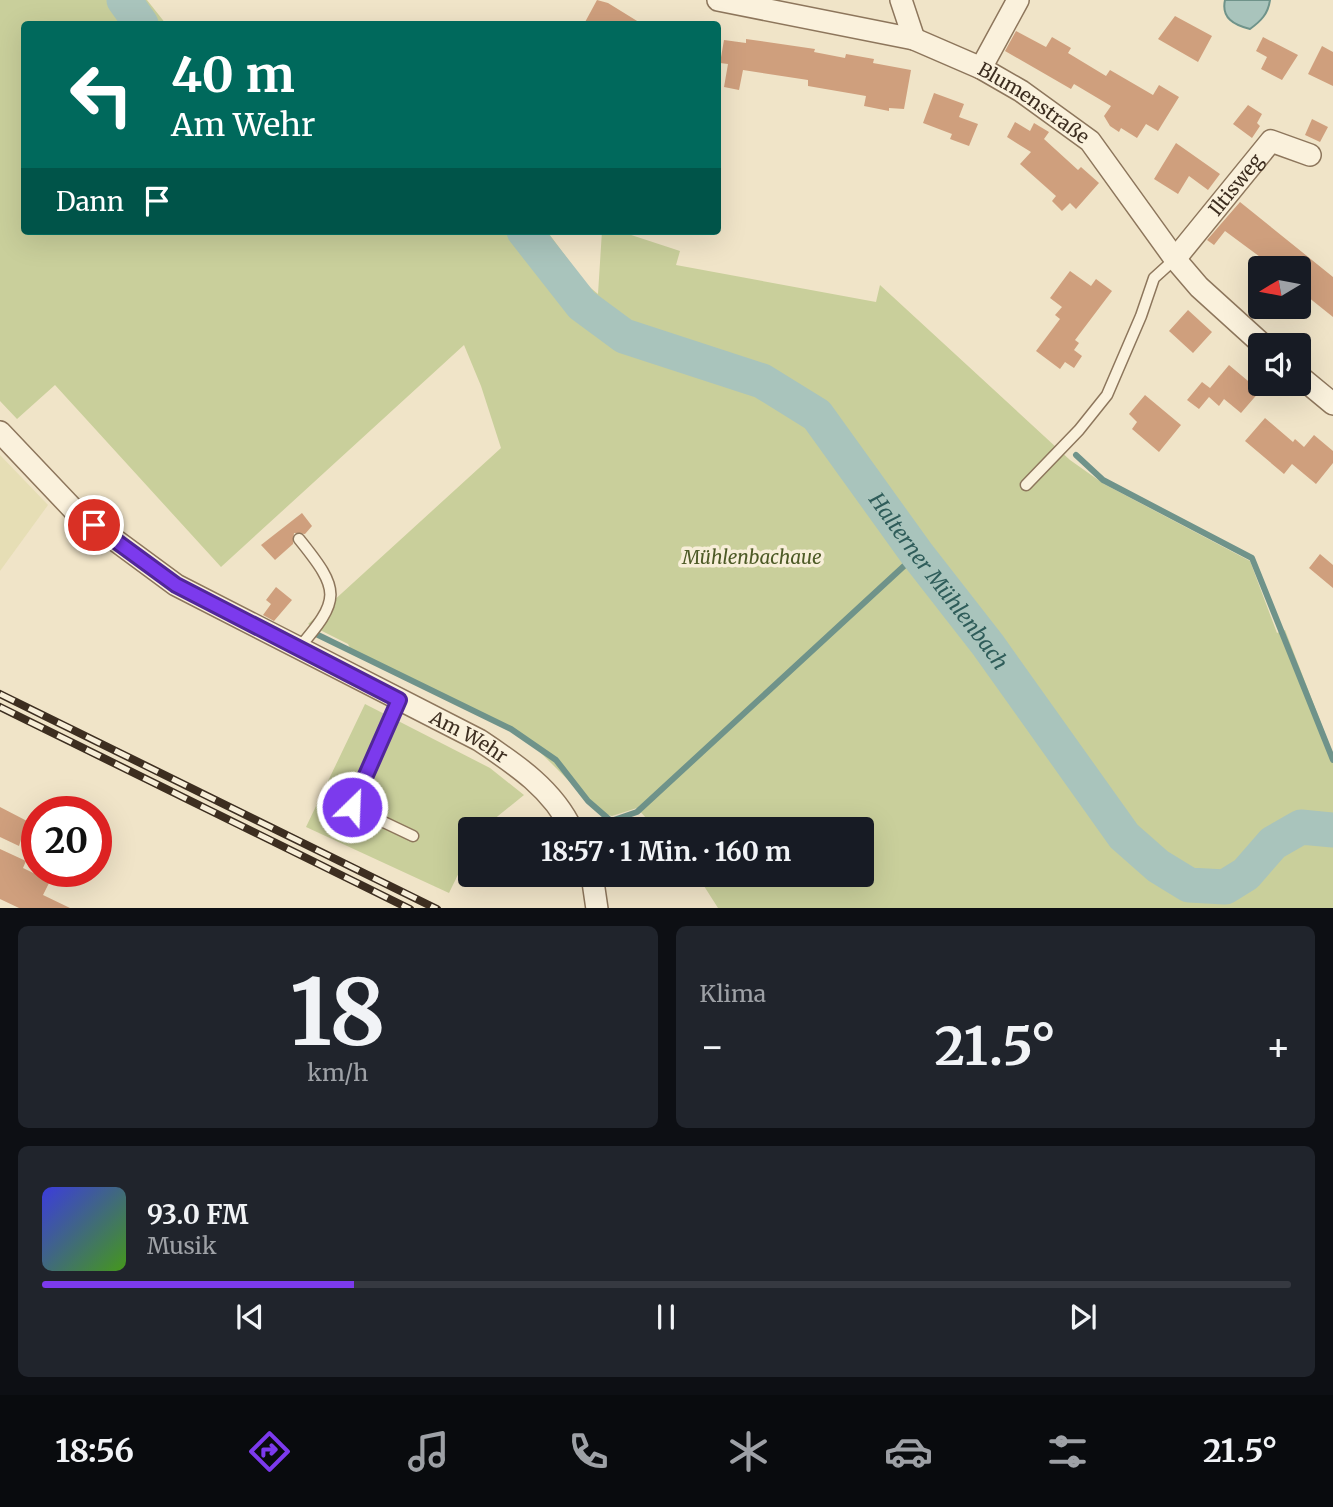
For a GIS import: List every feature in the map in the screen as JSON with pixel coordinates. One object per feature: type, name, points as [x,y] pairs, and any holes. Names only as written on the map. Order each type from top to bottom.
[{"type":"street","name":"Blumenstraße","points":[[718,0],[914,38],[981,68],[1021,91],[1090,141],[1175,259],[1199,287],[1250,333]]},
{"type":"street","points":[[901,0],[914,38]]},
{"type":"street","points":[[981,68],[1018,0]]},
{"type":"street","name":"Iltisweg","points":[[1175,259],[1271,141],[1310,155]]},
{"type":"street","points":[[1311,386],[1333,404]]},
{"type":"street","name":"Am Wehr","points":[[0,432],[73,509],[176,585],[479,740],[523,769],[562,809],[566,817]]},
{"type":"street","points":[[594,887],[597,908]]},
{"type":"lane","points":[[1027,485],[1079,430],[1107,395],[1141,316],[1154,278],[1175,259]]},
{"type":"lane","points":[[298,649],[326,617],[331,601],[331,585],[322,567],[299,539]]},
{"type":"lane","points":[[399,700],[352,807],[413,836]]},
{"type":"shaded area","points":[[0,455],[48,505],[0,571]]},
{"type":"green space","name":"Mühlenbachaue","points":[[0,0],[147,0],[164,21],[21,21],[21,235],[550,235],[586,284],[598,294],[602,235],[631,235],[680,251],[676,265],[876,302],[880,285],[1070,460],[1104,484],[1250,561],[1277,633],[1285,630],[1333,754],[1333,908],[718,908],[705,887],[874,887],[874,817],[645,817],[637,808],[612,816],[601,813],[538,750],[507,728],[352,652],[348,644],[308,624],[501,448],[481,386],[464,345],[221,567],[55,385],[17,419],[0,401]]},
{"type":"green space","points":[[365,704],[490,768],[524,795],[497,817],[458,817],[458,875],[449,893],[306,827]]},
{"type":"water","points":[[1225,0],[1270,0],[1263,17],[1250,29],[1230,20],[1225,12]]},
{"type":"building","points":[[597,0],[608,3],[637,21],[586,21]]},
{"type":"building","points":[[1175,16],[1212,36],[1198,62],[1158,39]]},
{"type":"building","points":[[1016,31],[1046,47],[1052,37],[1071,48],[1068,53],[1106,76],[1110,70],[1153,95],[1159,85],[1179,97],[1158,131],[1146,124],[1137,138],[1121,128],[1119,132],[1110,126],[1104,116],[1111,106],[1074,84],[1071,89],[1005,51]]},
{"type":"building","points":[[1263,37],[1298,55],[1282,80],[1261,69],[1267,57],[1256,51]]},
{"type":"building","points":[[746,39],[815,49],[814,52],[845,58],[846,54],[874,59],[873,63],[911,70],[904,109],[889,108],[889,111],[864,106],[866,96],[808,86],[808,80],[743,70],[739,90],[724,87],[728,64],[721,63],[724,40],[746,43]]},
{"type":"building","points":[[1322,46],[1333,52],[1333,86],[1308,74]]},
{"type":"building","points":[[934,93],[964,104],[959,117],[978,124],[969,146],[950,139],[952,134],[923,123]]},
{"type":"building","points":[[1248,105],[1262,114],[1257,123],[1260,126],[1252,138],[1233,124]]},
{"type":"building","points":[[1312,119],[1328,127],[1320,142],[1305,135]]},
{"type":"building","points":[[1015,122],[1030,131],[1034,123],[1049,132],[1044,139],[1078,170],[1081,167],[1099,183],[1076,209],[1070,203],[1062,211],[1052,201],[1056,196],[1020,164],[1031,152],[1007,137]]},
{"type":"building","points":[[1176,143],[1220,174],[1208,190],[1189,176],[1178,194],[1154,179]]},
{"type":"building","points":[[1240,202],[1307,256],[1259,256],[1225,231],[1214,245],[1207,240]]},
{"type":"building","points":[[1311,259],[1333,277],[1333,317],[1311,299]]},
{"type":"building","points":[[1070,271],[1091,286],[1096,279],[1112,291],[1075,340],[1079,343],[1074,350],[1082,356],[1074,368],[1065,362],[1060,369],[1036,351],[1060,319],[1055,315],[1062,307],[1050,298]]},
{"type":"building","points":[[1188,310],[1212,332],[1193,353],[1169,331]]},
{"type":"building","points":[[1229,365],[1248,381],[1248,396],[1256,396],[1241,413],[1224,399],[1219,406],[1209,397],[1199,409],[1187,400],[1202,382],[1210,388]]},
{"type":"building","points":[[1145,395],[1181,425],[1159,452],[1132,429],[1137,422],[1129,414]]},
{"type":"building","points":[[1265,418],[1293,442],[1295,439],[1304,447],[1314,435],[1333,451],[1333,463],[1316,484],[1292,464],[1284,474],[1245,441]]},
{"type":"building","points":[[302,513],[312,526],[305,534],[294,533],[293,544],[275,560],[261,545]]},
{"type":"building","points":[[1320,554],[1333,565],[1333,588],[1309,568]]},
{"type":"building","points":[[276,587],[292,600],[274,621],[263,615],[271,604],[266,600]]},
{"type":"building","points":[[0,807],[21,818],[21,840],[19,846],[0,837]]},
{"type":"building","points":[[0,849],[21,859],[21,887],[47,887],[43,895],[70,908],[19,908],[0,899]]},
{"type":"waterway","name":"Halterner Mühlenbach","points":[[124,0],[139,21]]},
{"type":"waterway","name":"Halterner Mühlenbach","points":[[527,235],[582,305],[624,336],[762,381],[817,415],[917,554],[988,645],[1124,836],[1158,866],[1189,885],[1225,887],[1246,874],[1273,843],[1301,827],[1333,830]]},
{"type":"waterway","points":[[1076,455],[1103,480],[1252,558],[1333,760]]},
{"type":"waterway","points":[[314,633],[511,729],[556,760],[588,801],[611,821],[637,812],[917,554]]},
{"type":"railway","points":[[0,694],[435,908]]},
{"type":"railway","points":[[0,707],[408,908]]},
{"type":"route","points":[[94,525],[176,585],[399,700],[352,807]]}]
